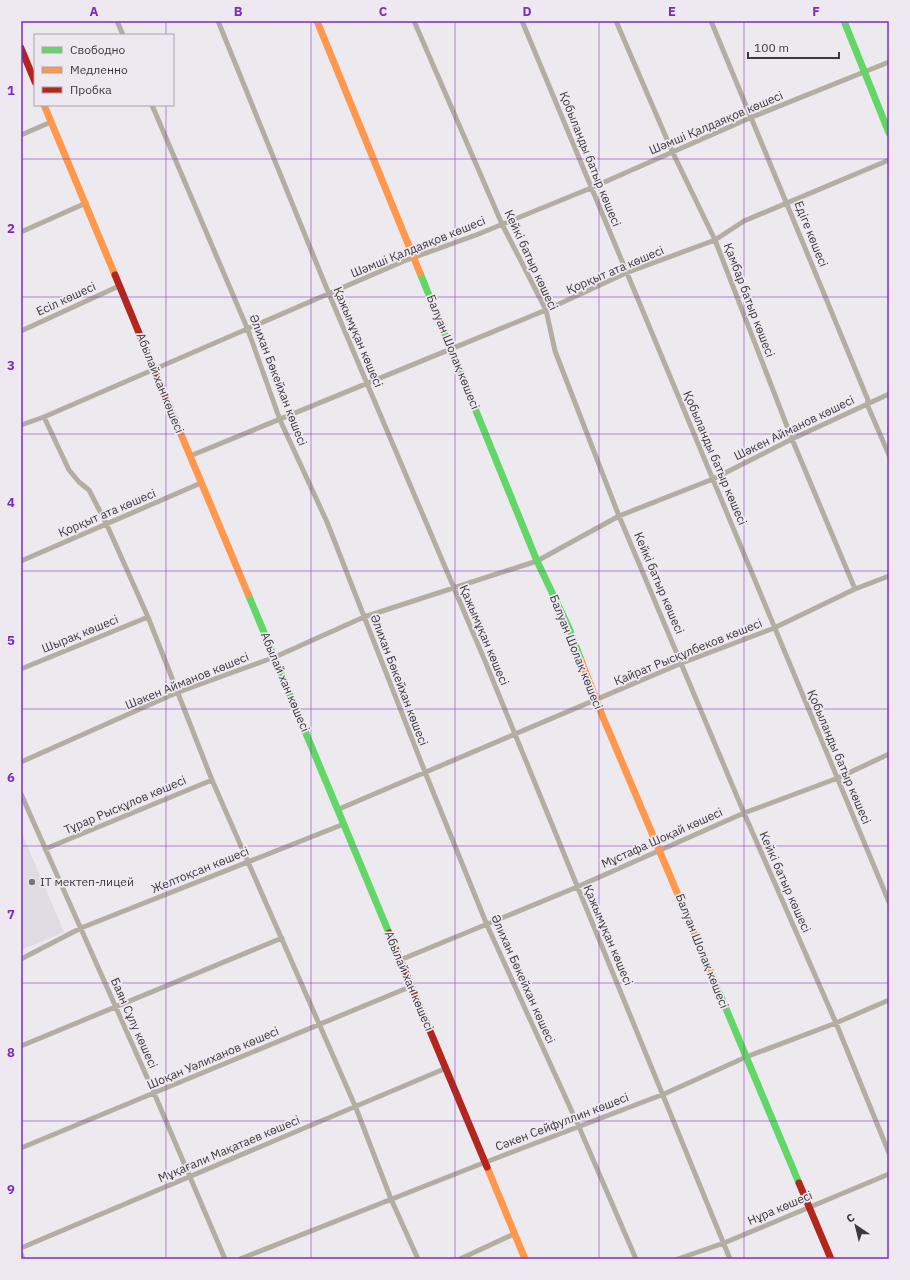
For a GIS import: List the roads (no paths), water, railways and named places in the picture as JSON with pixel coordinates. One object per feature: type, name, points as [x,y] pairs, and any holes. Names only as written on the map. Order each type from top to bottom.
[{"type":"street","points":[[117,21],[123,34]]},
{"type":"street","name":"Қажымұқан көшесі","points":[[218,21],[329,294],[515,734],[577,887],[664,1094],[730,1259]]},
{"type":"street","name":"Балуан Шолақ көшесі","points":[[317,21],[415,258],[537,561],[569,628],[596,700],[831,1259]]},
{"type":"street","name":"Кейкі батыр көшесі","points":[[414,21],[502,224],[546,310],[555,351],[619,516],[744,813],[836,1023],[889,1153]]},
{"type":"street","name":"Қобыланды батыр көшесі","points":[[522,21],[889,902]]},
{"type":"street","name":"Қамбар батыр көшесі","points":[[616,21],[672,151],[715,240],[792,439],[855,590]]},
{"type":"street","name":"Едіге көшесі","points":[[711,21],[788,202],[868,400],[867,404],[889,455]]},
{"type":"street","points":[[844,21],[889,133]]},
{"type":"street","points":[[21,48],[34,80]]},
{"type":"street","name":"Шәмші Қалдаяқов көшесі","points":[[21,424],[44,417],[248,330],[404,261],[415,258],[591,188],[672,151],[889,62]]},
{"type":"street","name":"Абылай хан көшесі","points":[[44,106],[86,203],[201,484],[339,809],[412,986],[444,1069],[485,1162],[525,1259]]},
{"type":"street","name":"Әлихан Бөкейхан көшесі","points":[[152,106],[248,330],[280,420],[327,522],[487,925],[636,1259]]},
{"type":"street","points":[[21,135],[51,122]]},
{"type":"street","name":"Қорқыт ата көшесі","points":[[190,456],[546,310],[626,273],[715,240],[744,221],[889,160]]},
{"type":"street","points":[[21,232],[86,203]]},
{"type":"street","name":"Есіл көшесі","points":[[21,331],[119,286]]},
{"type":"street","name":"Шәкен Айманов көшесі","points":[[21,762],[176,693],[275,657],[364,617],[537,561],[619,516],[713,479],[792,439],[889,394]]},
{"type":"street","points":[[44,417],[69,470],[79,482],[89,490],[106,523],[148,617],[176,693],[212,780],[320,1024],[356,1108],[390,1199],[418,1259]]},
{"type":"street","name":"Қорқыт ата көшесі","points":[[21,561],[106,523],[201,484]]},
{"type":"street","name":"Қайрат Рысқұлбеков көшесі","points":[[339,809],[682,663],[774,628],[855,590],[889,576]]},
{"type":"street","name":"Шырақ көшесі","points":[[21,670],[148,617]]},
{"type":"street","name":"Мұстафа Шоқай көшесі","points":[[400,960],[577,887],[744,813],[838,778],[889,754]]},
{"type":"street","name":"Тұрар Рысқұлов көшесі","points":[[46,849],[212,780]]},
{"type":"street","name":"Баян Сұлу көшесі","points":[[21,794],[154,1093],[225,1259]]},
{"type":"street","name":"Желтоқсан көшесі","points":[[21,959],[80,928],[344,824]]},
{"type":"street","points":[[21,1046],[282,938]]},
{"type":"street","name":"Шоқан Уәлиханов көшесі","points":[[21,1148],[412,986]]},
{"type":"street","name":"Сәкен Сейфуллин көшесі","points":[[240,1259],[485,1162],[664,1094],[746,1057],[836,1023],[889,1000]]},
{"type":"street","name":"Мұқағали Мақатаев көшесі","points":[[21,1248],[356,1108],[444,1069]]},
{"type":"street","name":"Нұра көшесі","points":[[678,1259],[724,1243],[889,1174]]},
{"type":"street","points":[[460,1259],[514,1234]]},
{"type":"street","points":[[21,1254],[23,1259]]},
{"type":"place","name":"IT мектеп-лицей","points":[[32,882]]}]
